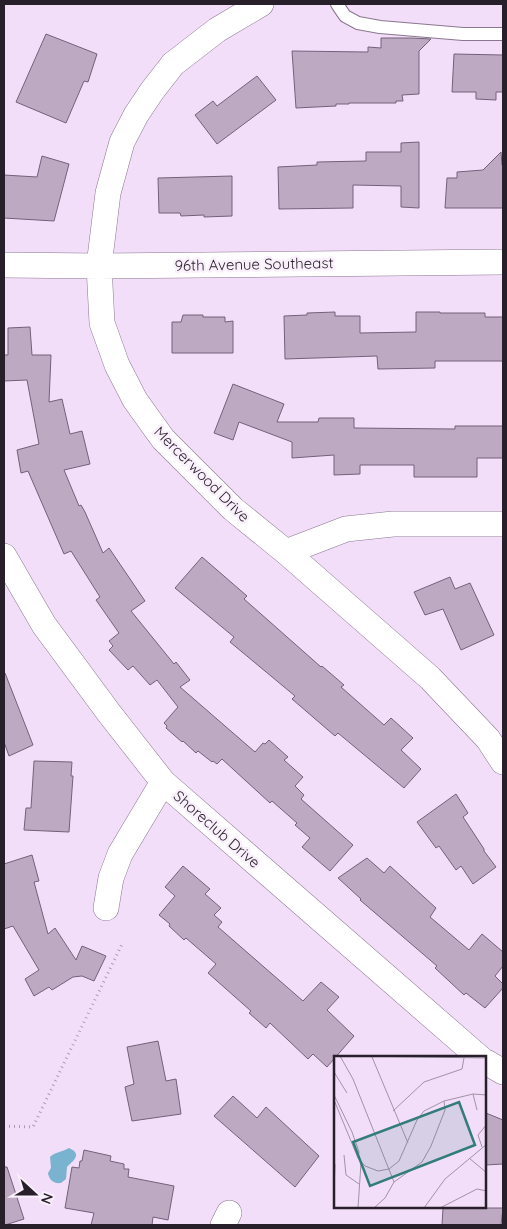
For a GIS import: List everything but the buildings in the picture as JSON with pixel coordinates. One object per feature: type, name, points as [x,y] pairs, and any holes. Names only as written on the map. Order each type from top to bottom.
[{"type":"street","name":"Mercerwood Drive","points":[[261,4],[217,30],[173,64],[136,115],[122,142],[108,193],[98,266],[102,323],[118,365],[135,400],[163,439],[233,509],[286,552],[430,678],[488,739],[503,762]]},
{"type":"street","name":"96th Avenue Southeast","points":[[4,266],[503,262]]},
{"type":"street","points":[[286,552],[346,529],[392,524],[503,524]]},
{"type":"street","name":"Shoreclub Drive","points":[[4,556],[44,625],[109,714],[163,782],[478,1056]]},
{"type":"street","points":[[106,908],[111,878],[120,854],[163,782]]},
{"type":"street","points":[[487,1063],[503,1072]]},
{"type":"lane","points":[[337,4],[345,16],[380,28],[463,34],[503,34]]},
{"type":"path","points":[[4,1126],[33,1127],[122,944]]},
{"type":"water","points":[[69,1148],[73,1150],[76,1158],[67,1167],[66,1179],[61,1183],[54,1182],[49,1178],[48,1173],[51,1168],[50,1157]]}]
